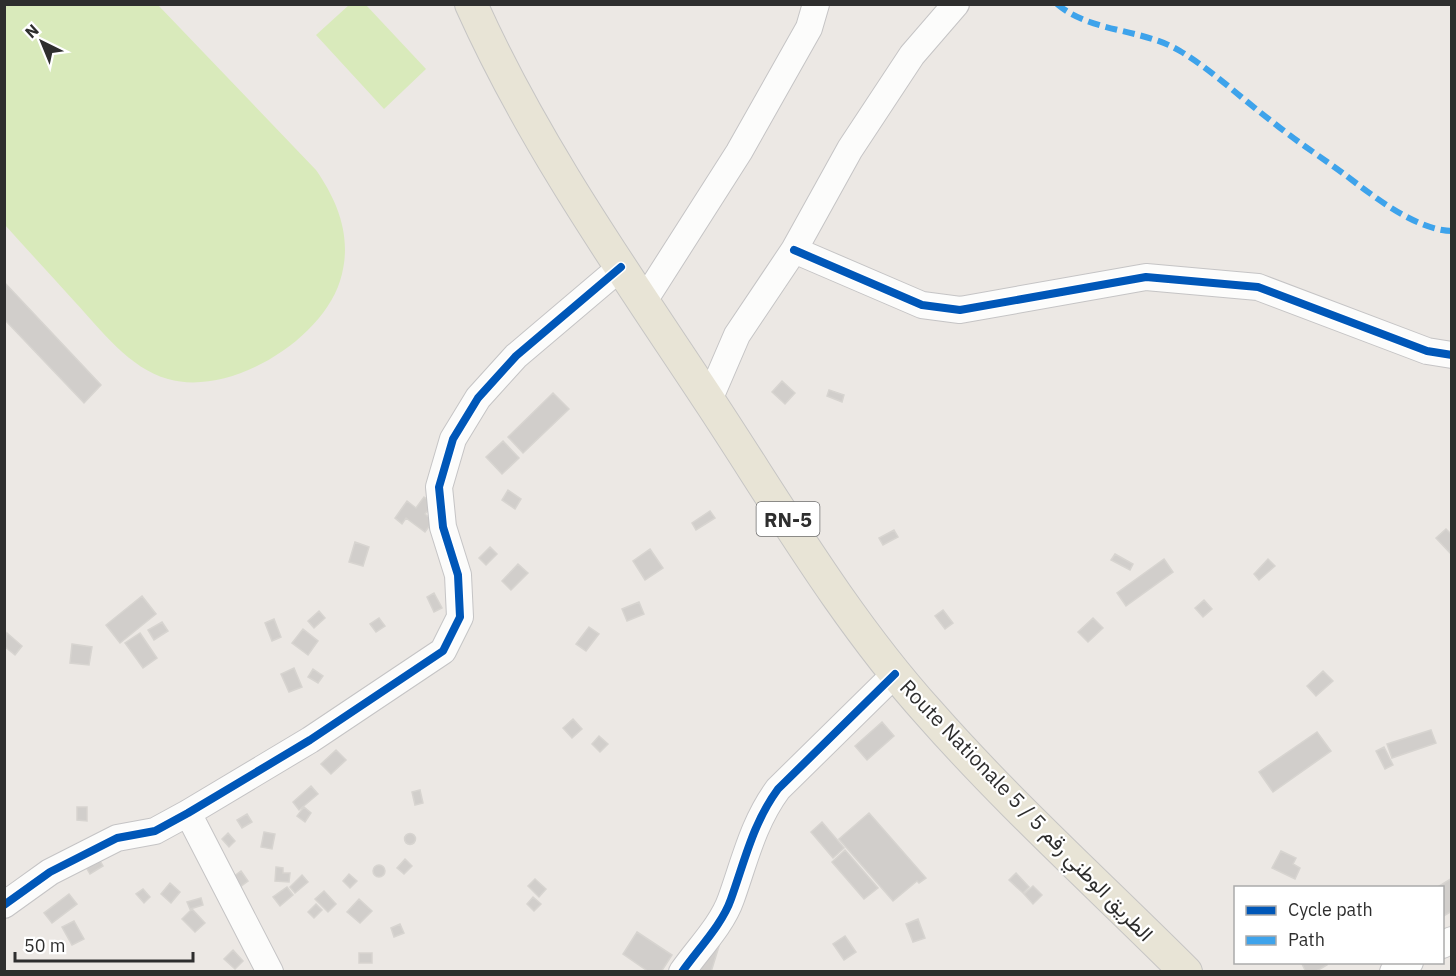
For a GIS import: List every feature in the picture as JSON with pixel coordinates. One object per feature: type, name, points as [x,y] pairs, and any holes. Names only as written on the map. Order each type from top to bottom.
[{"type":"main road","name":"Route Nationale 5 / الطريق الوطني رقم 5","points":[[471,4],[516,95],[621,267],[856,623],[895,674],[965,752],[1186,972]]},
{"type":"street","points":[[644,301],[739,152],[809,28],[816,4]]},
{"type":"street","points":[[709,400],[737,335],[794,250],[856,140],[912,55],[956,4]]},
{"type":"street","points":[[794,250],[922,305],[960,310],[1146,277],[1258,287],[1427,351],[1452,355]]},
{"type":"street","points":[[4,904],[50,872],[117,838],[155,831],[188,813],[310,740],[443,651],[460,617],[458,575],[443,527],[439,487],[453,439],[478,398],[516,356],[621,267]]},
{"type":"street","points":[[682,972],[731,901],[749,841],[765,807],[778,789],[895,674]]},
{"type":"street","points":[[188,813],[270,972]]},
{"type":"street","points":[[1393,972],[1408,964]]},
{"type":"green space","points":[[5,4],[158,5],[316,170],[331,196],[342,222],[344,266],[330,303],[314,324],[270,359],[244,372],[218,380],[192,382],[168,379],[154,374],[129,357],[95,325],[5,225]]},
{"type":"green space","points":[[349,5],[366,5],[426,69],[384,109],[316,35]]},
{"type":"building","points":[[4,282],[101,385],[84,403],[4,319]]},
{"type":"building","points":[[782,381],[795,393],[785,404],[772,392]]},
{"type":"building","points":[[829,390],[844,395],[842,402],[827,396]]},
{"type":"building","points":[[553,393],[569,409],[523,453],[508,437]]},
{"type":"building","points":[[503,441],[519,458],[502,474],[486,457]]},
{"type":"building","points":[[508,490],[521,499],[515,509],[502,500]]},
{"type":"building","points":[[424,497],[433,504],[425,514],[433,521],[425,532],[406,518],[402,524],[395,518],[407,501],[416,508]]},
{"type":"building","points":[[710,511],[715,518],[696,530],[692,523]]},
{"type":"building","points":[[1446,529],[1452,535],[1451,554],[1436,538]]},
{"type":"building","points":[[894,530],[898,537],[883,545],[879,538]]},
{"type":"building","points":[[355,542],[369,547],[363,566],[349,562]]},
{"type":"building","points":[[490,547],[497,554],[486,565],[479,558]]},
{"type":"building","points":[[650,549],[663,568],[645,580],[633,561]]},
{"type":"building","points":[[1115,554],[1133,564],[1130,570],[1111,560]]},
{"type":"building","points":[[1164,559],[1173,572],[1126,606],[1117,593]]},
{"type":"building","points":[[1268,559],[1275,566],[1259,580],[1254,574]]},
{"type":"building","points":[[518,564],[528,573],[511,590],[502,581]]},
{"type":"building","points":[[434,593],[442,608],[434,612],[427,597]]},
{"type":"building","points":[[142,596],[156,614],[120,643],[106,625]]},
{"type":"building","points":[[1204,600],[1212,609],[1203,617],[1195,608]]},
{"type":"building","points":[[639,602],[644,614],[627,621],[622,609]]},
{"type":"building","points":[[943,610],[953,623],[945,629],[935,616]]},
{"type":"building","points":[[319,611],[325,618],[314,628],[308,621]]},
{"type":"building","points":[[379,618],[385,626],[376,632],[370,624]]},
{"type":"building","points":[[1093,618],[1103,628],[1088,642],[1078,632]]},
{"type":"building","points":[[274,619],[281,637],[272,641],[265,623]]},
{"type":"building","points":[[162,622],[168,631],[154,640],[148,630]]},
{"type":"building","points":[[589,627],[599,634],[586,651],[576,644]]},
{"type":"building","points":[[303,629],[318,641],[308,655],[292,643]]},
{"type":"building","points":[[7,633],[22,646],[15,655],[4,646]]},
{"type":"building","points":[[140,633],[157,658],[143,668],[125,643]]},
{"type":"building","points":[[72,644],[92,647],[89,665],[70,663]]},
{"type":"building","points":[[294,668],[302,687],[289,692],[281,674]]},
{"type":"building","points":[[313,669],[323,676],[318,683],[308,677]]},
{"type":"building","points":[[1323,671],[1333,681],[1316,696],[1307,686]]},
{"type":"building","points":[[573,719],[582,729],[572,738],[563,728]]},
{"type":"building","points":[[882,722],[894,736],[867,760],[855,746]]},
{"type":"building","points":[[1431,730],[1436,743],[1392,758],[1387,744]]},
{"type":"building","points":[[1317,732],[1331,751],[1273,792],[1259,772]]},
{"type":"building","points":[[599,736],[608,744],[600,752],[592,744]]},
{"type":"building","points":[[1384,747],[1393,765],[1385,769],[1376,751]]},
{"type":"building","points":[[336,750],[346,760],[331,774],[321,764]]},
{"type":"building","points":[[311,786],[318,794],[299,810],[293,802]]},
{"type":"building","points":[[420,790],[423,803],[415,805],[412,792]]},
{"type":"building","points":[[77,807],[87,807],[87,821],[77,820]]},
{"type":"building","points":[[304,807],[311,813],[305,822],[297,816]]},
{"type":"building","points":[[869,813],[926,878],[919,883],[917,881],[893,901],[839,839]]},
{"type":"building","points":[[247,814],[252,822],[242,828],[237,820]]},
{"type":"building","points":[[822,822],[844,848],[833,858],[811,832]]},
{"type":"building","points":[[264,832],[275,834],[272,849],[261,847]]},
{"type":"building","points":[[228,833],[235,841],[229,847],[222,839]]},
{"type":"building","points":[[410,834],[414,835],[414,843],[410,844],[406,843],[405,839],[406,835]]},
{"type":"building","points":[[845,850],[878,888],[864,899],[832,862]]},
{"type":"building","points":[[1281,851],[1296,858],[1293,864],[1300,868],[1295,879],[1272,868]]},
{"type":"building","points":[[99,859],[103,866],[90,874],[86,867]]},
{"type":"building","points":[[405,859],[412,866],[404,874],[397,868]]},
{"type":"building","points":[[379,865],[385,871],[379,877],[373,871]]},
{"type":"building","points":[[276,867],[283,868],[283,873],[290,873],[289,882],[275,881]]},
{"type":"building","points":[[241,871],[248,881],[240,887],[233,877]]},
{"type":"building","points":[[1016,873],[1029,887],[1023,893],[1009,880]]},
{"type":"building","points":[[349,874],[357,881],[350,888],[343,881]]},
{"type":"building","points":[[302,875],[308,882],[295,893],[290,887]]},
{"type":"building","points":[[1452,878],[1452,911],[1444,916],[1444,886],[1439,886]]},
{"type":"building","points":[[535,879],[546,889],[539,897],[528,886]]},
{"type":"building","points":[[170,883],[180,892],[171,903],[161,894]]},
{"type":"building","points":[[1033,886],[1042,895],[1033,904],[1024,894]]},
{"type":"building","points":[[287,887],[293,895],[280,906],[273,897]]},
{"type":"building","points":[[143,889],[150,897],[144,903],[136,894]]},
{"type":"building","points":[[324,891],[336,904],[328,912],[315,899]]},
{"type":"building","points":[[69,894],[77,904],[52,923],[44,913]]},
{"type":"building","points":[[533,897],[541,904],[534,911],[527,904]]},
{"type":"building","points":[[201,898],[203,905],[190,909],[187,902]]},
{"type":"building","points":[[359,899],[372,911],[360,923],[347,912]]},
{"type":"building","points":[[316,904],[322,910],[314,918],[308,912]]},
{"type":"building","points":[[192,909],[205,923],[195,932],[182,919]]},
{"type":"building","points":[[918,919],[925,938],[913,942],[906,924]]},
{"type":"building","points":[[74,921],[84,939],[72,945],[62,927]]},
{"type":"building","points":[[400,924],[404,933],[394,937],[391,928]]},
{"type":"building","points":[[637,932],[672,955],[661,972],[649,972],[623,954]]},
{"type":"building","points":[[845,936],[856,952],[844,960],[833,944]]},
{"type":"building","points":[[710,940],[720,943],[711,972],[700,972]]},
{"type":"building","points":[[233,950],[243,961],[235,969],[224,959]]},
{"type":"building","points":[[359,953],[372,953],[372,963],[359,963]]},
{"type":"building","points":[[1302,964],[1327,964],[1315,972],[1306,972]]},
{"type":"marked path","points":[[1057,4],[1085,20],[1150,38],[1180,51],[1381,201],[1423,225],[1452,231]]},
{"type":"cycle path","points":[[794,250],[922,305],[960,310],[1146,277],[1258,287],[1427,351],[1452,355]]},
{"type":"cycle path","points":[[4,905],[50,872],[117,838],[155,831],[188,813],[310,740],[443,651],[460,617],[458,575],[443,527],[439,487],[453,439],[478,398],[516,356],[621,267]]},
{"type":"cycle path","points":[[682,972],[727,909],[756,828],[778,789],[895,674]]}]
